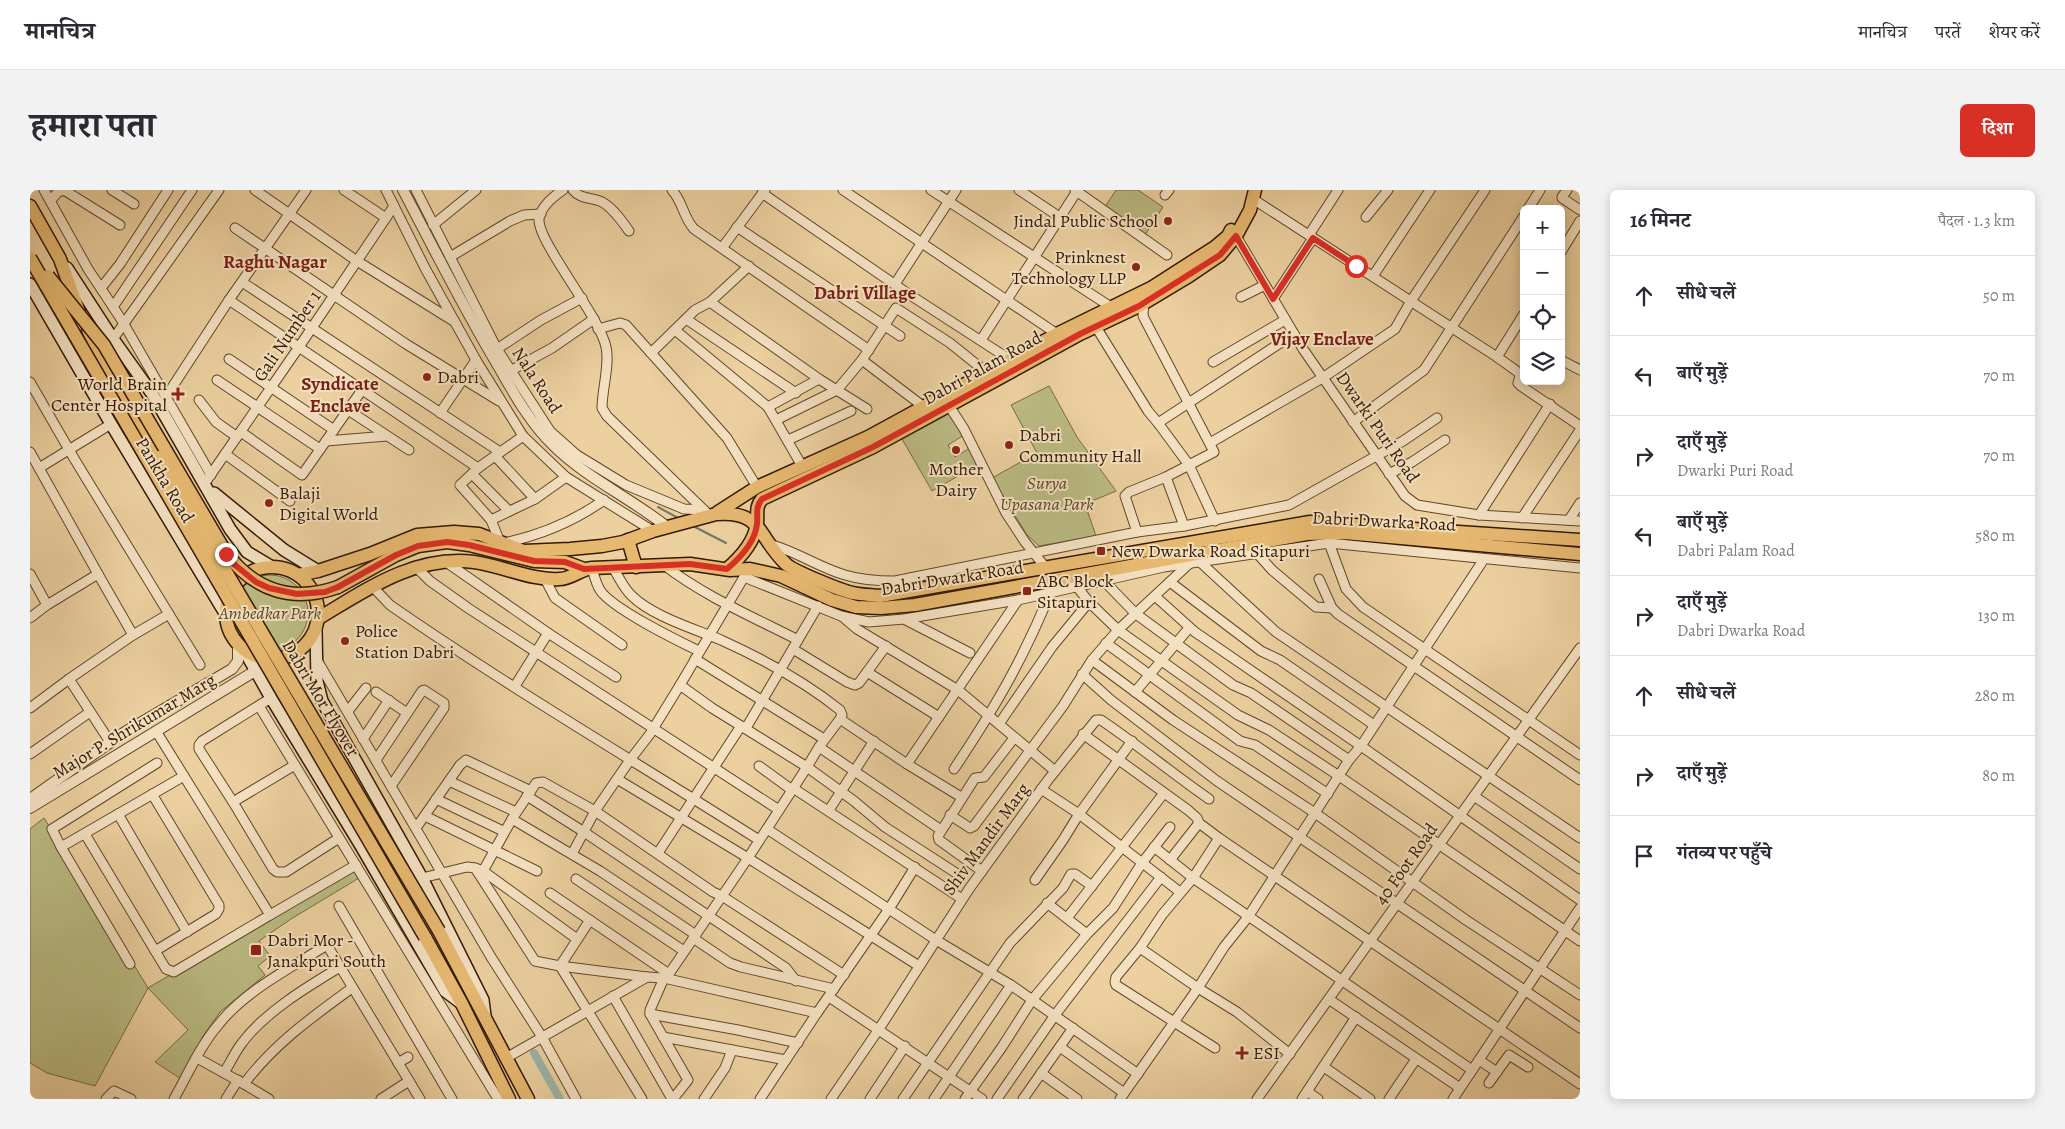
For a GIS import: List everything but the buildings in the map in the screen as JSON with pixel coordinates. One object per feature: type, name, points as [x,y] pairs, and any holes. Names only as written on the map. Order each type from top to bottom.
[{"type":"main road","name":"Dabri Palam Road","points":[[709,514],[757,487],[868,437],[924,407],[947,401],[986,372],[1010,359],[1111,307],[1220,255],[1236,236],[1250,210],[1252,193]]},
{"type":"main road","name":"Dabri Palam Road","points":[[727,569],[740,557],[751,540],[757,526],[757,505],[762,499],[846,460],[947,401],[1144,303],[1187,272],[1228,236],[1252,193]]},
{"type":"main road","points":[[30,206],[34,221],[113,340],[162,402],[207,482],[213,498],[230,529],[247,552],[272,567]]},
{"type":"main road","points":[[30,253],[104,345],[226,554],[245,574],[263,586],[297,594],[325,592],[366,573],[396,555],[418,546],[447,542],[469,545],[534,561],[565,562],[588,569]]},
{"type":"main road","name":"Dabri Mor Flyover","points":[[30,258],[425,937],[462,1004],[509,1099]]},
{"type":"main road","name":"Dabri Mor Flyover","points":[[60,259],[74,302],[105,364],[158,457],[439,931],[526,1095]]},
{"type":"main road","name":"Pankha Road","points":[[30,284],[111,424],[226,615]]},
{"type":"main road","points":[[207,482],[284,550],[318,571]]},
{"type":"main road","points":[[169,520],[213,498]]},
{"type":"main road","name":"Dabri Dwarka Road","points":[[709,514],[732,513],[746,517],[757,526],[787,565],[851,593],[880,596],[1310,522],[1580,540]]},
{"type":"main road","points":[[298,575],[318,571],[370,554],[417,534],[454,532],[479,534],[524,551],[534,551],[602,546],[628,540],[709,514]]},
{"type":"main road","name":"Dabri Dwarka Road","points":[[317,624],[372,586],[416,566],[446,562],[474,562],[544,580],[563,579],[588,569],[690,564],[781,576],[832,600],[856,607],[880,608],[915,605],[1073,582],[1307,534],[1344,533],[1580,554]]},
{"type":"main road","points":[[628,540],[636,567]]},
{"type":"main road","points":[[462,1004],[445,991],[361,846],[229,630],[226,615],[229,597],[239,581],[254,571],[272,567],[286,569],[298,575],[311,587],[315,595],[317,681],[322,701],[422,878],[483,1000],[486,1022]]},
{"type":"main road","points":[[241,647],[262,658],[281,659],[299,652],[306,645],[317,624]]},
{"type":"main road","points":[[300,745],[312,746],[323,741],[331,732],[335,721]]},
{"type":"street","points":[[44,190],[88,269],[124,324],[162,402]]},
{"type":"street","points":[[51,200],[58,192],[64,190],[120,225]]},
{"type":"street","points":[[112,190],[134,204]]},
{"type":"street","points":[[101,288],[120,264],[168,190]]},
{"type":"street","points":[[113,307],[192,190]]},
{"type":"street","points":[[113,340],[219,190]]},
{"type":"street","points":[[255,190],[357,261],[455,322]]},
{"type":"street","points":[[162,402],[229,300],[306,190]]},
{"type":"street","points":[[344,190],[386,218]]},
{"type":"street","points":[[386,190],[476,360],[523,436],[566,477],[653,531]]},
{"type":"street","points":[[403,190],[447,276],[499,360],[536,427],[552,444],[588,472],[670,526]]},
{"type":"street","name":"Nala Road","points":[[416,190],[497,349],[499,360],[510,371],[550,431],[577,455],[614,479],[684,509],[709,514]]},
{"type":"street","points":[[433,224],[476,190]]},
{"type":"street","points":[[563,190],[547,204],[541,214],[540,225],[552,251],[594,319],[606,346],[602,408],[607,416],[709,514]]},
{"type":"street","points":[[573,190],[580,196],[603,202],[629,231]]},
{"type":"street","points":[[673,190],[680,200],[689,224],[869,350]]},
{"type":"street","points":[[843,190],[923,242],[1057,334]]},
{"type":"street","points":[[931,190],[1111,307]]},
{"type":"street","points":[[895,284],[956,190]]},
{"type":"street","points":[[1019,190],[1062,218]]},
{"type":"street","points":[[1273,299],[1338,190]]},
{"type":"street","points":[[1366,217],[1387,190]]},
{"type":"street","points":[[1373,276],[1430,190]]},
{"type":"street","points":[[1210,444],[1324,377],[1395,329],[1411,301],[1485,190]]},
{"type":"street","points":[[1531,205],[1540,190]]},
{"type":"street","points":[[1567,190],[1562,198],[1580,210]]},
{"type":"street","points":[[722,248],[764,191],[895,284],[1010,359]]},
{"type":"street","points":[[981,340],[1034,257],[1062,218],[1076,191],[1167,255]]},
{"type":"street","points":[[1252,193],[1311,236],[1497,357],[1520,370]]},
{"type":"street","name":"Gali Number 1","points":[[207,482],[394,206]]},
{"type":"street","points":[[450,257],[510,221],[524,215],[541,214]]},
{"type":"street","points":[[1562,250],[1580,221]]},
{"type":"street","points":[[1353,422],[1383,402],[1424,370],[1520,222]]},
{"type":"street","points":[[737,227],[900,336]]},
{"type":"street","points":[[235,228],[406,344],[501,402]]},
{"type":"street","name":"Dwarki Puri Road","points":[[1236,236],[1294,334],[1388,474],[1405,496],[1417,505],[1479,515]]},
{"type":"street","points":[[651,353],[695,310],[710,302],[749,266]]},
{"type":"street","points":[[242,282],[440,413],[497,454],[535,499]]},
{"type":"street","points":[[1241,297],[1265,285]]},
{"type":"street","points":[[497,349],[540,320],[582,298]]},
{"type":"street","points":[[229,300],[362,390],[475,471],[509,511]]},
{"type":"street","points":[[710,302],[819,379],[867,408]]},
{"type":"street","points":[[1137,532],[1125,496],[1129,492],[1214,452],[1185,404],[1143,315],[1144,303]]},
{"type":"street","points":[[776,420],[837,390],[862,360],[895,309],[950,343],[986,372]]},
{"type":"street","points":[[510,371],[552,348],[594,319]]},
{"type":"street","points":[[686,319],[796,393]]},
{"type":"street","points":[[1212,362],[1285,320]]},
{"type":"street","points":[[1497,357],[1520,320]]},
{"type":"street","points":[[598,329],[623,323],[727,438],[757,487]]},
{"type":"street","points":[[1096,326],[1148,411],[1189,465],[1215,521]]},
{"type":"street","points":[[675,330],[768,407],[802,466]]},
{"type":"street","points":[[1158,423],[1294,334]]},
{"type":"street","points":[[229,359],[334,430]]},
{"type":"street","points":[[440,413],[476,360]]},
{"type":"street","points":[[483,372],[499,360]]},
{"type":"street","points":[[862,360],[924,407]]},
{"type":"street","points":[[1565,362],[1580,370]]},
{"type":"street","points":[[768,407],[819,379]]},
{"type":"street","points":[[217,380],[320,450]]},
{"type":"street","points":[[1520,380],[1519,385],[1550,404],[1580,426]]},
{"type":"street","points":[[30,382],[200,664]]},
{"type":"street","points":[[200,400],[216,422],[239,434],[302,475],[362,390]]},
{"type":"street","points":[[947,401],[964,429],[1006,513],[1046,568]]},
{"type":"street","points":[[1550,404],[1479,515],[1580,521]]},
{"type":"street","points":[[348,410],[408,450]]},
{"type":"street","points":[[788,440],[851,411]]},
{"type":"street","points":[[769,544],[790,550],[843,575],[866,580],[894,582],[1137,532],[1215,521],[1289,505],[1403,441],[1437,418]]},
{"type":"street","points":[[39,468],[111,424]]},
{"type":"street","points":[[1522,518],[1580,430]]},
{"type":"street","points":[[326,441],[387,436]]},
{"type":"street","points":[[523,436],[475,471],[460,485],[490,520],[502,542],[534,536],[565,524],[583,515],[604,500]]},
{"type":"street","points":[[1388,474],[1412,462],[1445,440]]},
{"type":"street","points":[[30,452],[134,635]]},
{"type":"street","points":[[225,454],[290,501]]},
{"type":"street","points":[[1166,476],[1184,526]]},
{"type":"street","points":[[490,520],[535,499],[566,477]]},
{"type":"street","points":[[1569,520],[1580,503]]},
{"type":"street","points":[[1329,543],[1346,589],[1353,599],[1423,650],[1580,755]]},
{"type":"street","points":[[572,854],[594,812],[655,727],[747,573],[841,616],[869,622],[904,619],[1018,600],[1050,593],[1073,582],[1104,580],[1195,562],[1329,543],[1580,568]]},
{"type":"street","points":[[1256,552],[1272,570],[1316,607],[1332,608]]},
{"type":"street","points":[[1060,1047],[1122,1096],[1275,876],[1349,760],[1361,746],[1484,559]]},
{"type":"street","points":[[446,562],[548,633],[616,677]]},
{"type":"street","points":[[950,815],[972,828],[1063,706],[1092,660],[1118,630],[1170,582],[1195,562]]},
{"type":"street","points":[[1195,562],[1276,632],[1580,838]]},
{"type":"street","points":[[664,565],[679,577],[729,605],[798,640]]},
{"type":"street","points":[[416,566],[430,581],[446,592],[780,810]]},
{"type":"street","points":[[613,568],[634,599],[678,622],[780,669],[840,710],[842,715],[821,743],[780,810],[667,976],[652,1003],[650,1014],[688,1080],[672,1099],[613,996]]},
{"type":"street","points":[[588,569],[598,589],[609,599],[672,638],[762,699],[821,743],[854,771],[942,830]]},
{"type":"street","points":[[30,574],[47,605]]},
{"type":"street","points":[[30,618],[47,605],[98,574]]},
{"type":"street","points":[[1319,579],[1332,608],[1338,614],[1580,780]]},
{"type":"street","points":[[544,580],[555,598],[622,645]]},
{"type":"street","points":[[1104,580],[1136,614],[1176,644],[1233,685],[1251,693],[1349,760]]},
{"type":"street","points":[[1073,582],[1089,602],[1118,630],[1163,660],[1238,715],[1268,730],[1339,776],[1580,941]]},
{"type":"street","points":[[1170,582],[1261,651],[1280,660],[1374,725]]},
{"type":"street","points":[[372,586],[390,605],[555,714],[759,840]]},
{"type":"street","points":[[954,769],[989,717],[1027,647],[1050,593]]},
{"type":"street","points":[[1155,596],[1189,628],[1580,900]]},
{"type":"street","points":[[907,764],[1018,600]]},
{"type":"street","points":[[999,724],[1052,647],[1089,602]]},
{"type":"street","points":[[658,853],[714,767],[744,727],[818,606]]},
{"type":"street","points":[[30,708],[134,635],[169,614]]},
{"type":"street","points":[[841,616],[857,629],[958,690],[1055,771]]},
{"type":"street","points":[[904,619],[970,653]]},
{"type":"street","points":[[1135,692],[1189,628]]},
{"type":"street","points":[[515,686],[548,633]]},
{"type":"street","points":[[1106,644],[1240,741],[1255,745],[1328,794]]},
{"type":"street","points":[[793,649],[852,685],[859,683],[886,646]]},
{"type":"street","name":"Major P. Shrikumar Marg","points":[[30,800],[110,742],[155,713],[232,669],[238,661],[241,647]]},
{"type":"street","name":"40 Foot Road","points":[[1257,1099],[1330,1000],[1580,648]]},
{"type":"street","points":[[317,660],[576,1099]]},
{"type":"street","points":[[1092,660],[1173,720],[1315,814],[1580,995]]},
{"type":"street","name":"Major P. Shrikumar Marg","points":[[30,808],[255,672]]},
{"type":"street","points":[[867,672],[939,717]]},
{"type":"street","points":[[1082,674],[1111,700],[1217,781],[1580,1028]]},
{"type":"street","points":[[69,679],[110,742]]},
{"type":"street","points":[[680,685],[807,767],[885,826],[956,873]]},
{"type":"street","points":[[348,711],[366,688]]},
{"type":"street","points":[[376,760],[424,690],[445,705],[391,786]]},
{"type":"street","points":[[376,692],[407,713]]},
{"type":"street","points":[[271,698],[202,741],[199,749],[273,869],[277,872],[286,872],[339,838]]},
{"type":"street","points":[[363,739],[389,700]]},
{"type":"street","points":[[259,706],[498,1099]]},
{"type":"street","points":[[30,754],[90,712]]},
{"type":"street","points":[[840,719],[907,764],[961,797]]},
{"type":"street","name":"Shiv Mandir Marg","points":[[831,1099],[879,1029],[982,870],[1083,734],[1098,719],[1132,741],[1166,769],[1209,799]]},
{"type":"street","points":[[156,731],[270,915]]},
{"type":"street","points":[[1083,734],[1193,813],[1199,823],[1219,838],[1580,1084]]},
{"type":"street","points":[[982,870],[939,840],[938,836],[961,797],[975,778],[984,777],[1014,738]]},
{"type":"street","points":[[829,810],[874,741]]},
{"type":"street","points":[[1035,880],[1079,814],[1132,741]]},
{"type":"street","points":[[617,759],[630,760]]},
{"type":"street","points":[[416,828],[460,765],[466,760],[529,793],[708,917],[786,968],[796,981]]},
{"type":"street","points":[[130,964],[61,848],[53,827],[157,763]]},
{"type":"street","points":[[233,802],[295,765]]},
{"type":"street","points":[[759,766],[829,810],[962,899]]},
{"type":"street","points":[[61,848],[184,776]]},
{"type":"street","points":[[617,778],[872,934],[919,966]]},
{"type":"street","points":[[449,781],[514,816],[695,936],[730,963],[832,993],[879,1029],[949,1077],[967,1095],[982,1099]]},
{"type":"street","points":[[479,869],[494,850],[503,832],[536,783],[544,782],[658,853],[713,892],[844,975]]},
{"type":"street","points":[[1041,790],[1079,814],[1180,892]]},
{"type":"street","points":[[1067,918],[1164,793]]},
{"type":"street","points":[[152,794],[219,905],[216,914],[155,951]]},
{"type":"street","points":[[1474,796],[1580,869]]},
{"type":"street","points":[[436,799],[503,832]]},
{"type":"street","points":[[118,814],[187,932]]},
{"type":"street","points":[[425,816],[537,871]]},
{"type":"street","points":[[1170,860],[1199,823]]},
{"type":"street","points":[[967,1095],[1002,1047],[1032,1000],[1087,934],[1112,908],[1142,862],[1170,827]]},
{"type":"street","points":[[767,829],[936,940],[1011,985],[1138,1074]]},
{"type":"street","points":[[84,834],[166,970],[174,972],[356,865]]},
{"type":"street","points":[[1215,1048],[1115,982],[1116,977],[1140,948],[1180,892],[1193,878],[1219,838]]},
{"type":"street","points":[[1154,847],[1193,878],[1472,1070]]},
{"type":"street","points":[[422,878],[466,867],[479,869],[577,939]]},
{"type":"street","points":[[760,1099],[915,868]]},
{"type":"street","points":[[479,869],[531,956],[536,961],[560,966],[647,977],[667,976],[817,1013]]},
{"type":"street","points":[[903,1099],[1010,943],[1047,902],[1063,888],[1073,874],[1092,886]]},
{"type":"street","points":[[997,1099],[1055,1015],[1161,877]]},
{"type":"street","points":[[576,879],[684,951]]},
{"type":"street","points":[[550,893],[667,976]]},
{"type":"street","points":[[1047,902],[1087,934]]},
{"type":"street","points":[[339,906],[452,1099]]},
{"type":"street","points":[[1453,1099],[1580,908]]},
{"type":"street","points":[[560,966],[590,920]]},
{"type":"street","points":[[174,1099],[220,1022],[242,1002],[327,945],[420,1099]]},
{"type":"street","points":[[1140,948],[1237,1012],[1290,1054]]},
{"type":"street","points":[[560,966],[642,1099]]},
{"type":"street","points":[[224,1073],[242,1043],[252,1032],[279,1008],[340,967]]},
{"type":"street","points":[[506,1058],[647,977]]},
{"type":"street","points":[[934,1099],[1011,985]]},
{"type":"street","points":[[226,1099],[281,1042],[307,1020],[352,988]]},
{"type":"street","points":[[1330,1000],[1460,1088]]},
{"type":"street","points":[[650,1014],[798,1043]]},
{"type":"street","points":[[1318,1099],[1305,1095],[1356,1017]]},
{"type":"street","points":[[1024,1098],[1073,1028]]},
{"type":"street","points":[[663,1037],[786,1060]]},
{"type":"street","points":[[870,1099],[905,1046]]},
{"type":"street","points":[[704,1099],[725,1068],[732,1050]]},
{"type":"street","points":[[1489,1084],[1509,1055],[1528,1068]]},
{"type":"street","points":[[398,1063],[408,1057]]},
{"type":"street","points":[[197,1058],[269,1099]]},
{"type":"street","points":[[1388,1099],[1416,1058]]},
{"type":"street","points":[[1478,1060],[1497,1072]]},
{"type":"street","points":[[1324,1067],[1370,1099]]},
{"type":"street","points":[[1041,1073],[1077,1099]]},
{"type":"street","points":[[381,1099],[409,1081]]},
{"type":"street","points":[[106,1099],[114,1091],[131,1099]]},
{"type":"street","points":[[509,1099],[526,1095]]},
{"type":"green space","points":[[1116,190],[1138,190],[1163,207],[1145,235],[1105,207]]},
{"type":"green space","name":"Surya Upasana Park","points":[[1049,386],[1077,437],[1116,491],[1085,504],[1096,536],[1039,546],[1027,535],[992,478],[1037,453],[1011,405]]},
{"type":"green space","points":[[950,411],[964,435],[948,445],[955,457],[970,448],[979,464],[932,491],[902,439]]},
{"type":"green space","name":"Ambedkar Park","points":[[278,575],[291,581],[302,592],[308,605],[306,628],[291,645],[278,651],[262,651],[249,645],[234,628],[232,605],[238,592],[255,577]]},
{"type":"green space","points":[[44,818],[148,988],[95,1086],[47,1073],[30,1063],[30,829]]},
{"type":"green space","points":[[353,868],[359,878],[291,919],[259,941],[270,956],[258,966],[265,975],[220,1012],[203,1036],[181,1079],[155,1062],[188,1030],[148,988]]},
{"type":"waterway","points":[[658,507],[680,519]]},
{"type":"waterway","points":[[693,526],[726,543]]},
{"type":"waterway","points":[[534,1053],[560,1099]]},
{"type":"place","name":"Jindal Public School","points":[[1168,221]]},
{"type":"place","name":"Prinknest Technology LLP","points":[[1136,267]]},
{"type":"place","name":"Dabri","points":[[427,377]]},
{"type":"place","name":"World Brain Center Hospital","points":[[178,394]]},
{"type":"place","name":"Dabri Community Hall","points":[[1009,445]]},
{"type":"place","name":"Mother Dairy","points":[[956,450]]},
{"type":"place","name":"Balaji Digital World","points":[[269,503]]},
{"type":"place","name":"New Dwarka Road Sitapuri","points":[[1101,551]]},
{"type":"place","name":"ABC Block Sitapuri","points":[[1027,591]]},
{"type":"place","name":"Police Station Dabri","points":[[345,641]]},
{"type":"place","name":"Dabri Mor - Janakpuri South","points":[[256,950]]},
{"type":"place","name":"ESI","points":[[1242,1053]]},
{"type":"district","name":"Raghu Nagar","points":[[275,261]]},
{"type":"district","name":"Dabri Village","points":[[865,292]]},
{"type":"district","name":"Vijay Enclave","points":[[1322,338]]},
{"type":"district","name":"Syndicate Enclave","points":[[340,394]]},
{"type":"route","points":[[226,554],[235,565],[256,582],[269,588],[297,594],[325,592],[366,573],[396,555],[418,546],[447,542],[469,545],[534,561],[565,562],[584,569],[690,564],[727,569],[740,557],[751,540],[757,526],[757,505],[762,499],[873,447],[1080,334],[1139,306],[1220,255],[1236,236],[1273,299],[1313,238],[1356,266]]}]
